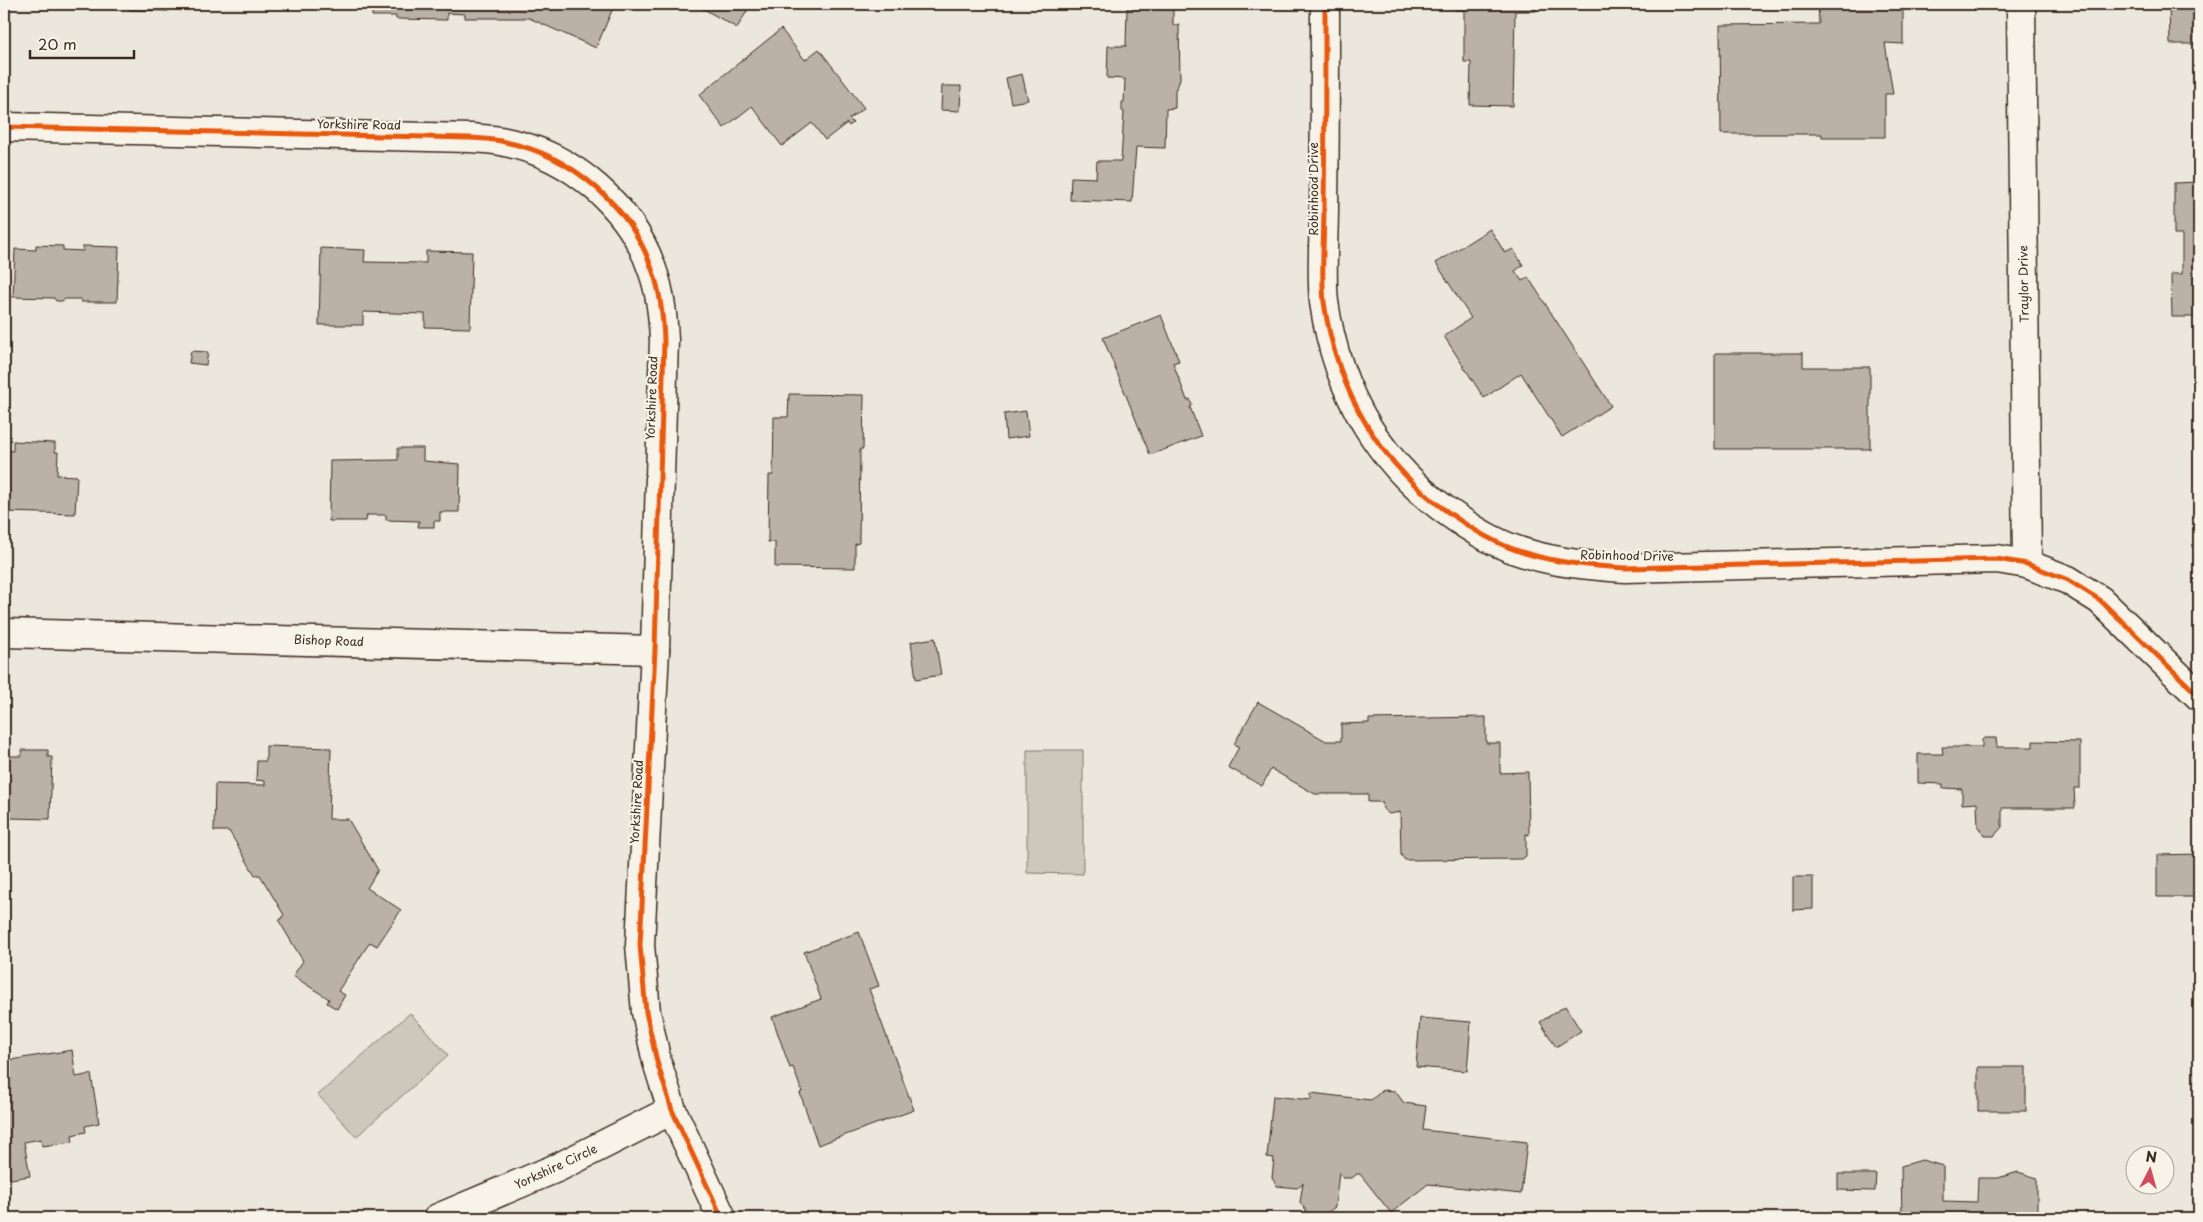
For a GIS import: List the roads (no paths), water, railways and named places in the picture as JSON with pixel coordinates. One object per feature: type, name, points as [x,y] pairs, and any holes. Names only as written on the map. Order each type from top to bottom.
[{"type":"street","name":"Robinhood Drive","points":[[1325,4],[1324,300],[1334,350],[1348,389],[1366,426],[1396,468],[1434,503],[1477,532],[1524,552],[1574,564],[1625,568],[1997,560],[2027,564],[2068,580],[2100,600],[2199,696]]},
{"type":"street","name":"Traylor Drive","points":[[2021,4],[2027,564]]},
{"type":"street","name":"Yorkshire Road","points":[[4,127],[470,138],[505,142],[544,154],[580,174],[612,201],[636,234],[654,272],[662,312],[664,340],[655,650],[640,945],[646,1012],[657,1062],[672,1110],[722,1218]]},
{"type":"street","name":"Bishop Road","points":[[4,633],[655,650]]},
{"type":"street","name":"Yorkshire Circle","points":[[438,1218],[559,1167],[672,1110]]}]
